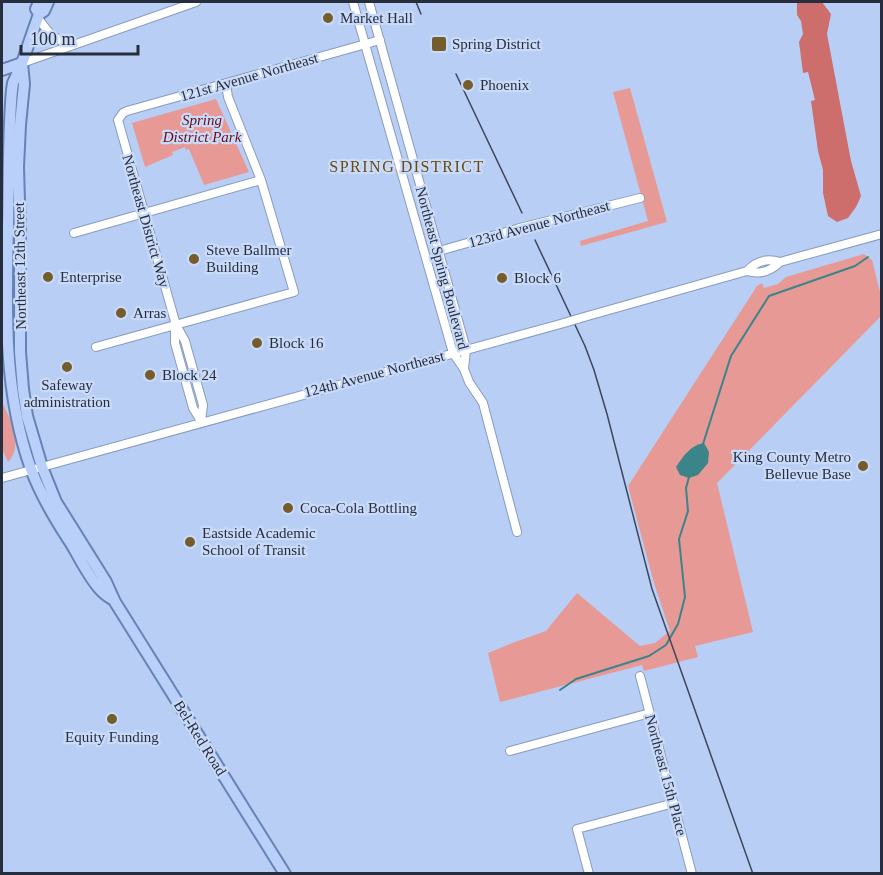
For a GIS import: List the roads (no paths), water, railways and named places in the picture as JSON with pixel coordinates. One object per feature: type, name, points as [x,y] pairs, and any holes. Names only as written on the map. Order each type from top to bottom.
[{"type":"main road","name":"Northeast 12th Street","points":[[39,2],[36,9],[39,16]]},
{"type":"main road","name":"Northeast 12th Street","points":[[36,468],[11,381],[8,318],[10,113],[13,83],[39,16],[48,2]]},
{"type":"main road","name":"Northeast 12th Street","points":[[22,63],[24,84],[18,167],[22,417]]},
{"type":"main road","points":[[2,70],[22,63]]},
{"type":"main road","name":"Bel-Red Road","points":[[36,468],[106,582],[115,602],[285,873]]},
{"type":"street","points":[[22,63],[196,2]]},
{"type":"street","name":"Northeast Spring Boulevard","points":[[353,2],[453,353],[483,403],[517,532]]},
{"type":"street","name":"Northeast Spring Boulevard","points":[[369,2],[466,349],[464,369]]},
{"type":"street","points":[[39,16],[48,34],[56,40],[71,45]]},
{"type":"street","name":"121st Avenue Northeast","points":[[120,117],[127,111],[380,40]]},
{"type":"street","points":[[96,347],[294,292],[261,180],[228,97],[226,84]]},
{"type":"street","name":"Northeast District Way","points":[[120,117],[119,124],[176,325],[185,341],[203,405],[201,422]]},
{"type":"street","points":[[74,233],[261,180]]},
{"type":"street","name":"123rd Avenue Northeast","points":[[439,251],[640,198]]},
{"type":"street","name":"124th Avenue Northeast","points":[[2,478],[747,271],[756,274],[773,269],[780,262],[882,234]]},
{"type":"street","name":"Northeast 15th Place","points":[[640,676],[692,873]]},
{"type":"street","points":[[510,751],[650,713]]},
{"type":"street","points":[[589,873],[577,829],[674,803]]},
{"type":"waterway","points":[[703,444],[731,356],[769,296],[855,266],[868,257]]},
{"type":"waterway","points":[[560,690],[576,679],[649,656],[666,645],[678,624],[685,597],[679,539],[688,511],[686,488],[689,477]]},
{"type":"tram line","points":[[416,2],[421,14]]},
{"type":"tram line","points":[[456,74],[522,213]]},
{"type":"tram line","points":[[535,240],[594,370],[652,589],[753,874]]},
{"type":"place","name":"Market Hall","points":[[328,18]]},
{"type":"place","name":"Spring District","points":[[439,44]]},
{"type":"place","name":"Phoenix","points":[[468,85]]},
{"type":"place","name":"Steve Ballmer Building","points":[[194,259]]},
{"type":"place","name":"Enterprise","points":[[48,277]]},
{"type":"place","name":"Block 6","points":[[502,278]]},
{"type":"place","name":"Arras","points":[[121,313]]},
{"type":"place","name":"Block 16","points":[[257,343]]},
{"type":"place","name":"Safeway administration","points":[[67,367]]},
{"type":"place","name":"Block 24","points":[[150,375]]},
{"type":"place","name":"King County Metro Bellevue Base","points":[[863,466]]},
{"type":"place","name":"Coca-Cola Bottling","points":[[288,508]]},
{"type":"place","name":"Eastside Academic School of Transit","points":[[190,542]]},
{"type":"place","name":"Equity Funding","points":[[112,719]]},
{"type":"district","name":"SPRING DISTRICT","points":[[407,166]]},
{"type":"park label","name":"Spring District Park","points":[[202,128]]}]
